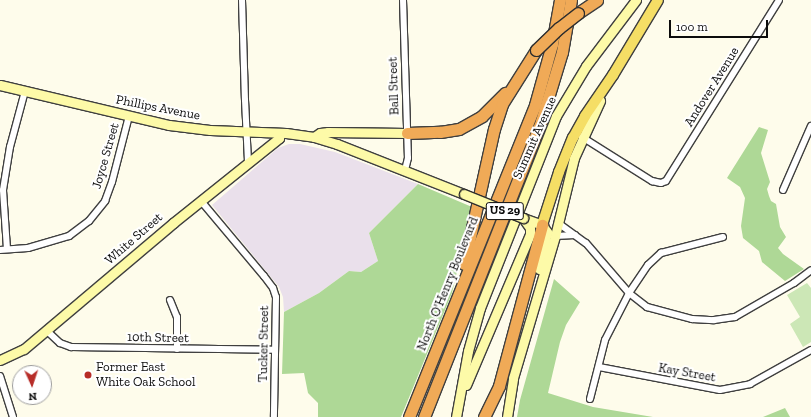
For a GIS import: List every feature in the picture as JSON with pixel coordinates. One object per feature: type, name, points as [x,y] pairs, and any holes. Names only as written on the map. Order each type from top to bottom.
[{"type":"highway","name":"North O'Henry Boulevard","points":[[409,417],[535,105],[552,44],[560,0]]},
{"type":"highway","name":"North O'Henry Boulevard","points":[[424,417],[541,121],[562,52],[571,0]]},
{"type":"highway","points":[[456,300],[494,129],[502,104],[513,84],[536,50],[558,28],[597,0]]},
{"type":"highway","points":[[407,133],[449,131],[469,124],[482,116],[513,84]]},
{"type":"highway","points":[[484,417],[499,386],[542,225]]},
{"type":"main road","name":"Summit Avenue","points":[[457,413],[468,351],[480,308],[556,116],[586,66],[636,0]]},
{"type":"main road","points":[[532,316],[532,300],[548,235],[542,225],[559,172],[573,138],[585,116],[613,75],[658,0]]},
{"type":"main road","points":[[507,417],[513,378],[555,236],[574,158],[582,138],[613,75]]},
{"type":"main road","name":"Phillips Avenue","points":[[0,85],[129,116],[189,128],[279,133],[314,137],[337,144],[405,170],[542,225]]},
{"type":"main road","name":"Phillips Avenue","points":[[314,137],[320,133],[328,132],[407,133]]},
{"type":"main road","name":"White Street","points":[[0,360],[24,349],[248,161],[279,138],[279,133]]},
{"type":"main road","points":[[457,413],[467,379],[530,234],[530,228],[523,218]]},
{"type":"street","points":[[242,0],[248,161]]},
{"type":"street","name":"Ball Street","points":[[403,0],[408,158],[405,170]]},
{"type":"street","name":"Andover Avenue","points":[[582,138],[652,181],[661,183],[669,178],[778,0]]},
{"type":"street","points":[[7,249],[3,190],[10,147],[24,91]]},
{"type":"street","name":"Joyce Street","points":[[0,250],[28,248],[69,236],[89,221],[105,201],[112,182],[129,116]]},
{"type":"street","points":[[783,190],[811,126]]},
{"type":"street","name":"Tucker Street","points":[[201,201],[273,288],[276,297],[274,417]]},
{"type":"street","points":[[558,223],[577,235],[591,248],[629,293],[647,307],[692,319],[714,320],[735,317],[794,284],[811,270]]},
{"type":"street","points":[[555,236],[577,235]]},
{"type":"street","points":[[590,399],[605,340],[629,293],[648,265],[661,253],[723,237]]},
{"type":"street","points":[[170,300],[177,317],[177,349]]},
{"type":"street","name":"10th Street","points":[[46,330],[60,343],[71,347],[275,350]]},
{"type":"street","name":"Kay Street","points":[[599,367],[720,390],[750,384],[811,350]]},
{"type":"street","points":[[0,376],[13,417]]},
{"type":"shaded area","points":[[289,144],[300,144],[335,152],[418,184],[369,233],[378,261],[361,272],[349,271],[319,293],[284,312],[283,297],[279,287],[212,205],[278,148]]},
{"type":"green space","points":[[759,127],[768,130],[761,153],[770,182],[767,189],[771,201],[776,204],[780,227],[786,237],[778,248],[783,254],[804,269],[785,281],[762,262],[759,251],[743,238],[741,226],[745,198],[740,187],[727,178]]},
{"type":"green space","points":[[418,184],[472,207],[452,293],[401,417],[318,417],[318,403],[308,393],[304,373],[282,374],[284,312],[319,293],[349,271],[361,272],[378,261],[369,233]]},
{"type":"green space","points":[[554,279],[580,302],[566,325],[560,342],[548,393],[593,407],[653,417],[517,417],[520,400]]},
{"type":"green space","points":[[807,283],[811,288],[811,342],[803,347],[790,324],[800,317],[787,295]]},
{"type":"green space","points":[[785,408],[790,417],[763,417]]},
{"type":"place","name":"Former East White Oak School","points":[[88,375]]}]
